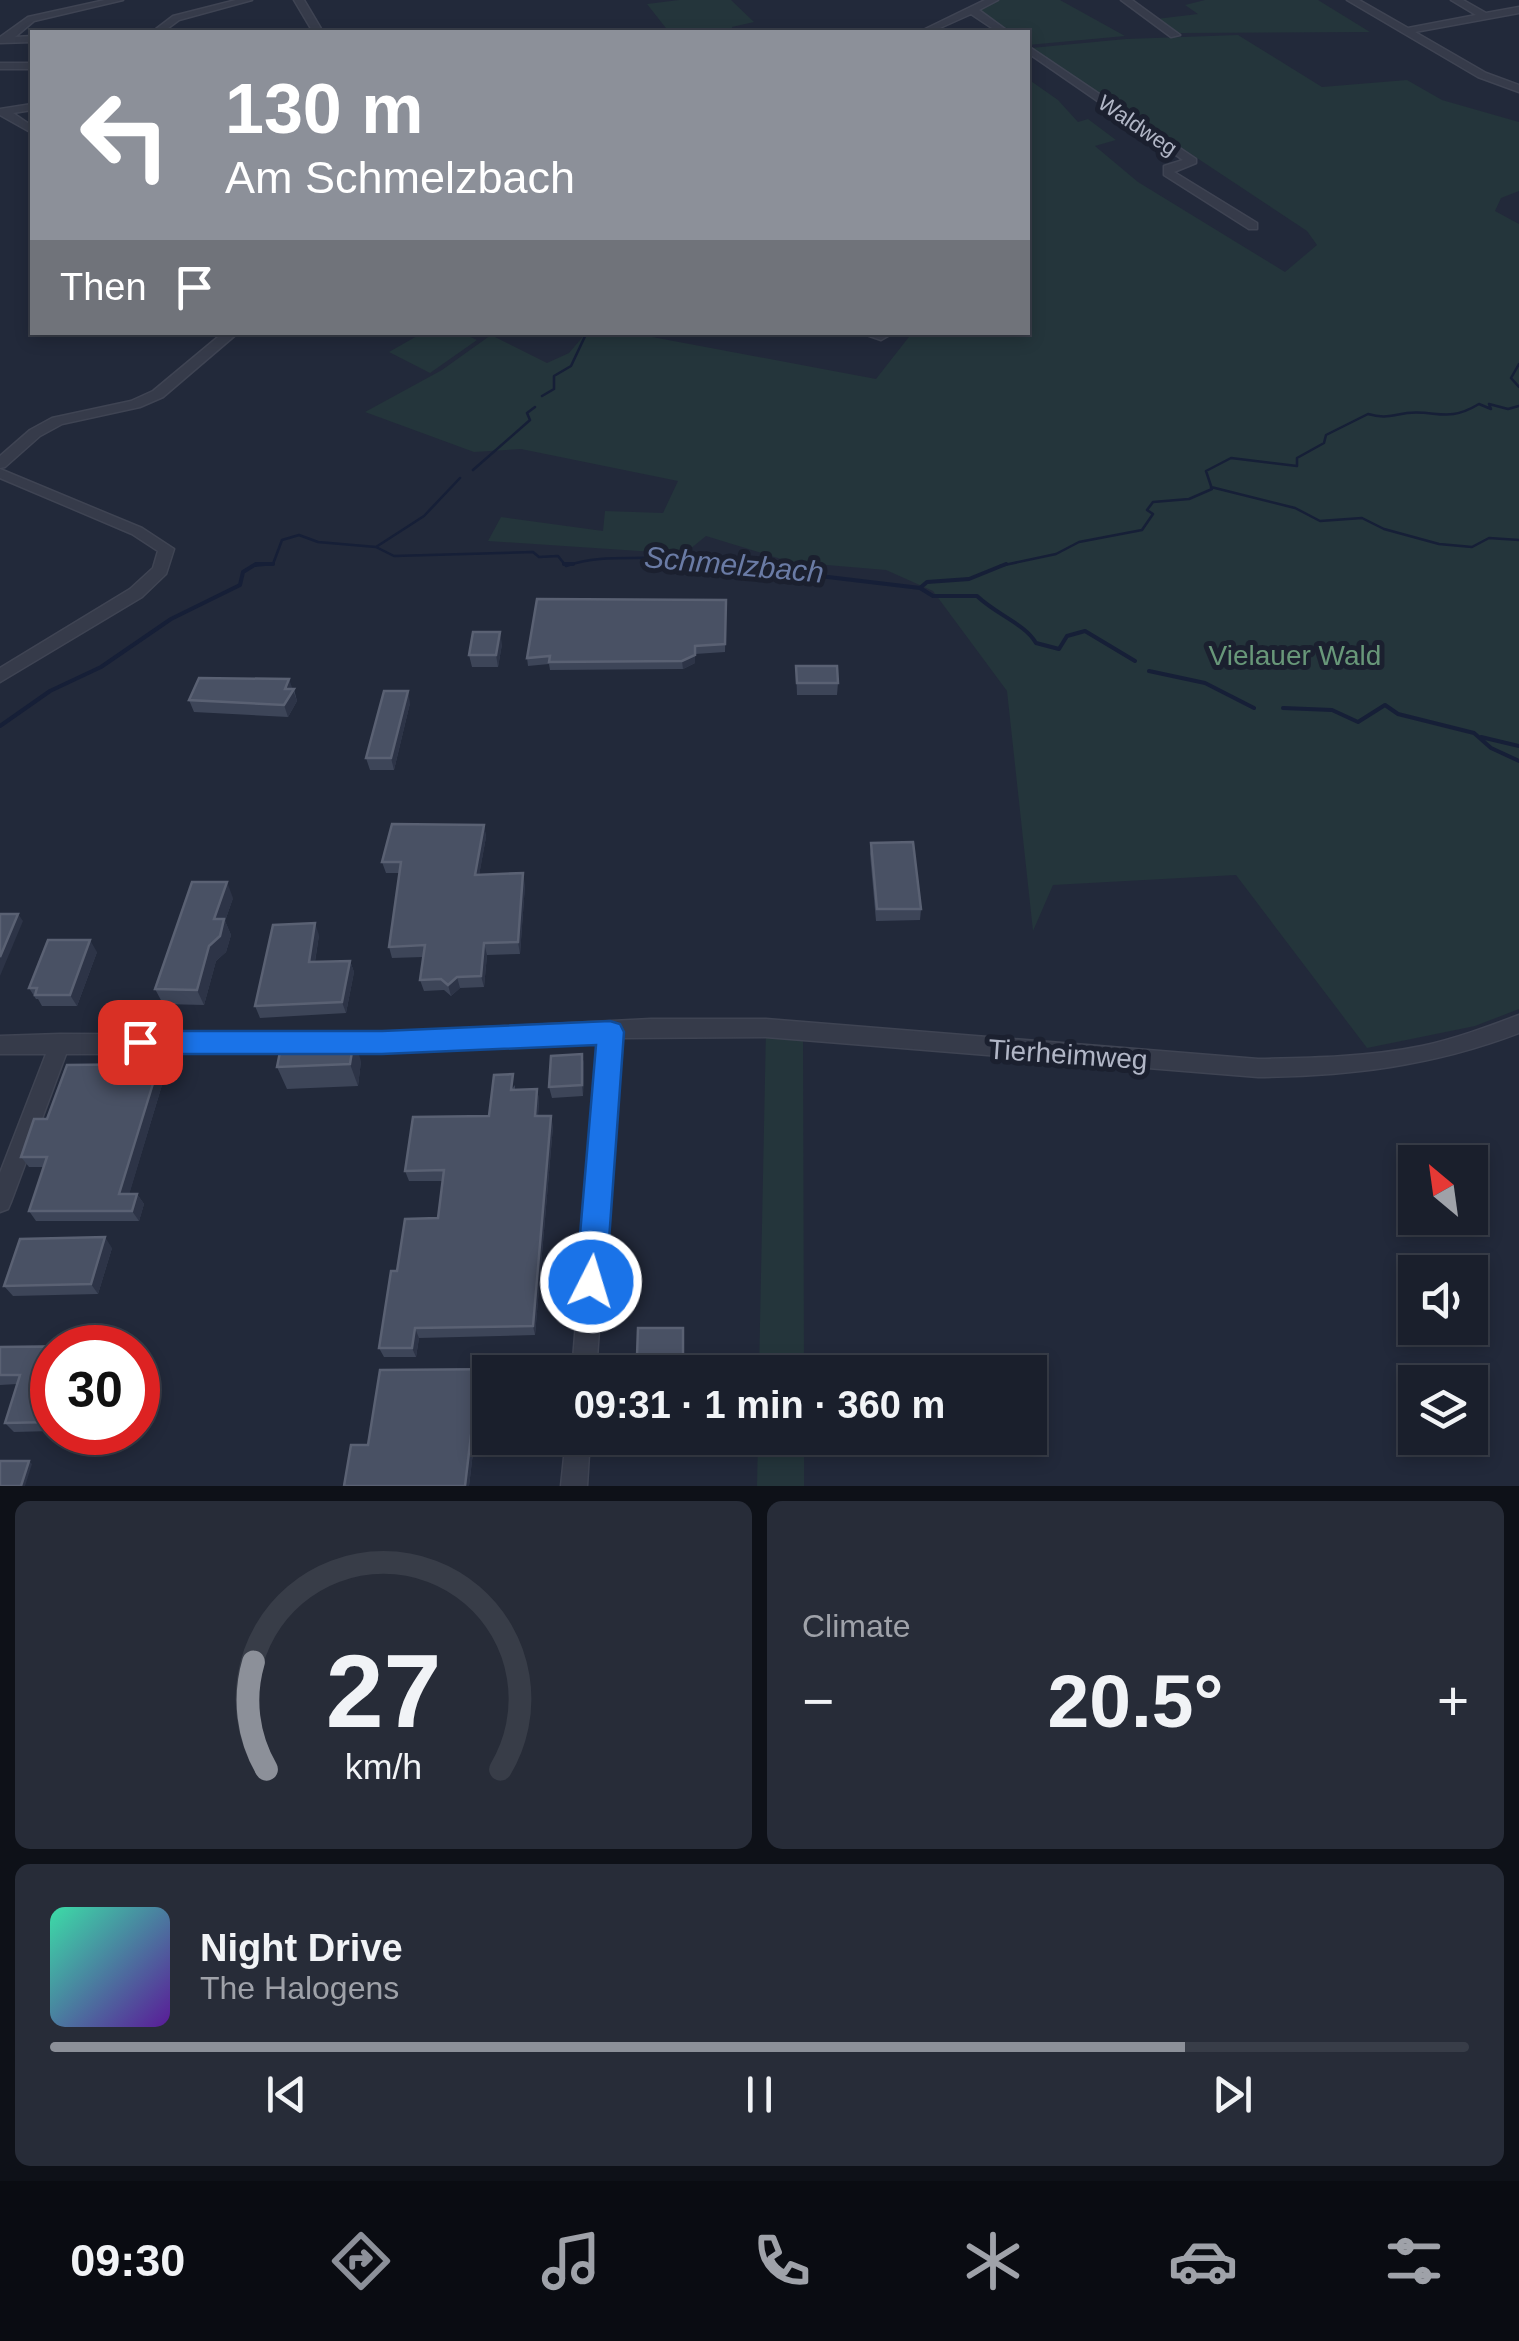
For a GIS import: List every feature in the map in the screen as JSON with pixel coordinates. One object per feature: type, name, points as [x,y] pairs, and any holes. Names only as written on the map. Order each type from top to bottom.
[{"type":"street","points":[[2,40],[31,19],[118,0]]},
{"type":"street","points":[[160,30],[176,18],[247,0]]},
{"type":"street","points":[[300,0],[317,30]]},
{"type":"street","points":[[928,30],[993,0]]},
{"type":"street","points":[[1126,0],[1174,34]]},
{"type":"street","points":[[1352,0],[1492,80],[1519,89]]},
{"type":"street","points":[[1456,0],[1484,16]]},
{"type":"street","points":[[972,10],[1001,30]]},
{"type":"street","points":[[1408,31],[1519,10]]},
{"type":"street","points":[[2,40],[30,39]]},
{"type":"street","name":"Waldweg","points":[[1030,50],[1192,161],[1168,168],[1168,173],[1253,226]]},
{"type":"street","points":[[0,66],[30,66]]},
{"type":"street","points":[[2,112],[30,107]]},
{"type":"street","points":[[2,112],[30,129]]},
{"type":"street","points":[[0,464],[35,433],[57,421],[136,404],[158,394],[229,335]]},
{"type":"street","points":[[877,335],[881,336]]},
{"type":"street","points":[[0,473],[137,531],[166,549],[160,570],[136,593],[0,676]]},
{"type":"street","name":"Tierheimweg","points":[[0,1045],[314,1044],[651,1028],[766,1028],[1258,1068],[1324,1068],[1426,1057],[1519,1024]]},
{"type":"street","points":[[585,1355],[610,1032]]},
{"type":"street","points":[[0,1202],[60,1042]]},
{"type":"street","points":[[574,1486],[577,1455]]},
{"type":"green space","points":[[731,0],[754,22],[732,30],[667,30],[647,4]]},
{"type":"green space","points":[[983,0],[1060,0],[1125,36],[1030,45],[1030,30],[1005,30],[967,8]]},
{"type":"green space","points":[[1205,0],[1318,0],[1370,32],[1180,33],[1156,19],[1198,14],[1185,5]]},
{"type":"green space","name":"Vielauer Wald","points":[[1238,35],[1322,87],[1407,80],[1442,100],[1519,122],[1519,191],[1501,198],[1495,211],[1519,224],[1519,1009],[1475,1026],[1367,1048],[1236,875],[1053,885],[1033,931],[1007,691],[933,591],[886,570],[791,562],[706,536],[684,554],[488,541],[501,517],[603,531],[605,511],[663,513],[678,481],[521,449],[474,452],[365,412],[442,370],[491,335],[547,363],[569,353],[584,335],[642,335],[876,379],[910,335],[1030,335],[1030,80],[1058,100],[1078,122],[1088,119],[1116,140],[1095,146],[1138,182],[1285,272],[1317,245],[1307,231],[1031,48],[1126,39]]},
{"type":"green space","points":[[419,335],[466,335],[477,340],[430,373],[389,352]]},
{"type":"green space","points":[[766,1028],[803,1032],[804,1355],[759,1355]]},
{"type":"green space","points":[[758,1455],[804,1455],[804,1486],[757,1486]]},
{"type":"building","points":[[537,599],[726,600],[725,644],[695,646],[695,655],[682,661],[549,662],[550,656],[527,658]]},
{"type":"building","points":[[473,632],[500,632],[496,655],[469,655]]},
{"type":"building","points":[[796,666],[837,666],[838,683],[797,683]]},
{"type":"building","points":[[199,678],[289,679],[285,689],[294,689],[284,705],[189,700]]},
{"type":"building","points":[[384,691],[408,691],[391,758],[366,758]]},
{"type":"building","points":[[392,824],[484,825],[475,875],[523,873],[518,942],[484,943],[481,976],[457,977],[448,985],[441,979],[420,980],[425,945],[389,947],[401,862],[382,862]]},
{"type":"building","points":[[913,842],[921,909],[877,909],[871,843]]},
{"type":"building","points":[[192,882],[227,882],[214,919],[224,919],[220,936],[209,946],[197,990],[155,989]]},
{"type":"building","points":[[0,914],[18,914],[0,957]]},
{"type":"building","points":[[315,923],[309,962],[350,961],[342,1002],[255,1006],[273,925]]},
{"type":"building","points":[[48,940],[90,940],[70,995],[35,995],[37,988],[29,988]]},
{"type":"building","points":[[354,1039],[350,1064],[277,1067],[282,1042]]},
{"type":"building","points":[[582,1054],[582,1085],[549,1087],[551,1056]]},
{"type":"building","points":[[159,1064],[119,1194],[137,1194],[132,1211],[29,1211],[47,1157],[21,1157],[34,1119],[47,1119],[67,1065]]},
{"type":"building","points":[[513,1074],[511,1090],[537,1089],[535,1116],[551,1116],[533,1326],[415,1328],[412,1348],[379,1348],[391,1271],[397,1271],[405,1219],[438,1218],[444,1170],[405,1171],[413,1117],[489,1116],[494,1075]]},
{"type":"building","points":[[105,1237],[91,1284],[4,1286],[20,1239]]},
{"type":"building","points":[[638,1328],[683,1328],[683,1355],[637,1355]]},
{"type":"building","points":[[0,1347],[30,1347],[30,1422],[5,1423],[20,1375],[0,1375]]},
{"type":"building","points":[[472,1369],[472,1427],[465,1486],[344,1486],[351,1445],[368,1445],[380,1370]]},
{"type":"building","points":[[0,1461],[29,1461],[21,1486],[0,1486]]},
{"type":"waterway","points":[[542,396],[554,389],[554,376],[571,366],[586,335]]},
{"type":"waterway","name":"Schmelzbach","points":[[1519,364],[1511,378],[1519,387]]},
{"type":"waterway","name":"Schmelzbach","points":[[1211,487],[1206,471],[1231,458],[1297,466],[1297,458],[1324,443],[1326,435],[1368,414],[1450,414],[1479,404],[1491,409],[1489,404],[1508,409],[1519,406]]},
{"type":"waterway","points":[[473,470],[530,420],[527,413],[535,407]]},
{"type":"waterway","points":[[376,547],[424,516],[460,478]]},
{"type":"waterway","name":"Schmelzbach","points":[[1002,566],[1056,554],[1079,542],[1142,530],[1153,514],[1147,510],[1153,502],[1189,499],[1211,487]]},
{"type":"waterway","points":[[1211,487],[1295,508],[1320,521],[1362,518],[1384,529],[1439,544],[1472,547],[1489,538],[1519,540]]},
{"type":"waterway","name":"Schmelzbach","points":[[273,564],[282,540],[299,535],[318,542],[376,547]]},
{"type":"waterway","name":"Schmelzbach","points":[[376,547],[394,556],[533,552],[539,557],[558,556],[564,564]]},
{"type":"waterway","name":"Schmelzbach","points":[[564,564],[675,556],[681,564]]},
{"type":"waterway","name":"Schmelzbach","points":[[253,566],[273,564]]},
{"type":"waterway","name":"Schmelzbach","points":[[253,566],[273,564]]},
{"type":"waterway","name":"Schmelzbach","points":[[564,564],[573,564]]},
{"type":"waterway","name":"Schmelzbach","points":[[681,564],[733,564],[741,571],[758,566]]},
{"type":"waterway","name":"Schmelzbach","points":[[681,564],[735,566]]},
{"type":"waterway","name":"Schmelzbach","points":[[1002,566],[1006,564]]},
{"type":"waterway","name":"Schmelzbach","points":[[0,726],[50,691],[101,667],[171,619],[240,585],[243,572],[253,566]]},
{"type":"waterway","name":"Schmelzbach","points":[[758,566],[770,566]]},
{"type":"waterway","name":"Schmelzbach","points":[[758,566],[770,566]]},
{"type":"waterway","name":"Schmelzbach","points":[[770,566],[786,572],[920,588]]},
{"type":"waterway","name":"Schmelzbach","points":[[920,588],[927,582],[969,579],[1002,566]]},
{"type":"waterway","points":[[920,588],[933,596],[977,596],[1025,630],[1036,643],[1059,649],[1067,636],[1085,631],[1135,661]]},
{"type":"waterway","points":[[1149,671],[1205,683],[1254,708]]},
{"type":"waterway","points":[[1283,708],[1332,710],[1358,722],[1385,705],[1398,714],[1474,733],[1491,748],[1519,761]]},
{"type":"waterway","points":[[1481,737],[1519,746]]},
{"type":"route","points":[[140,1042],[382,1043],[610,1032],[591,1282]]}]
